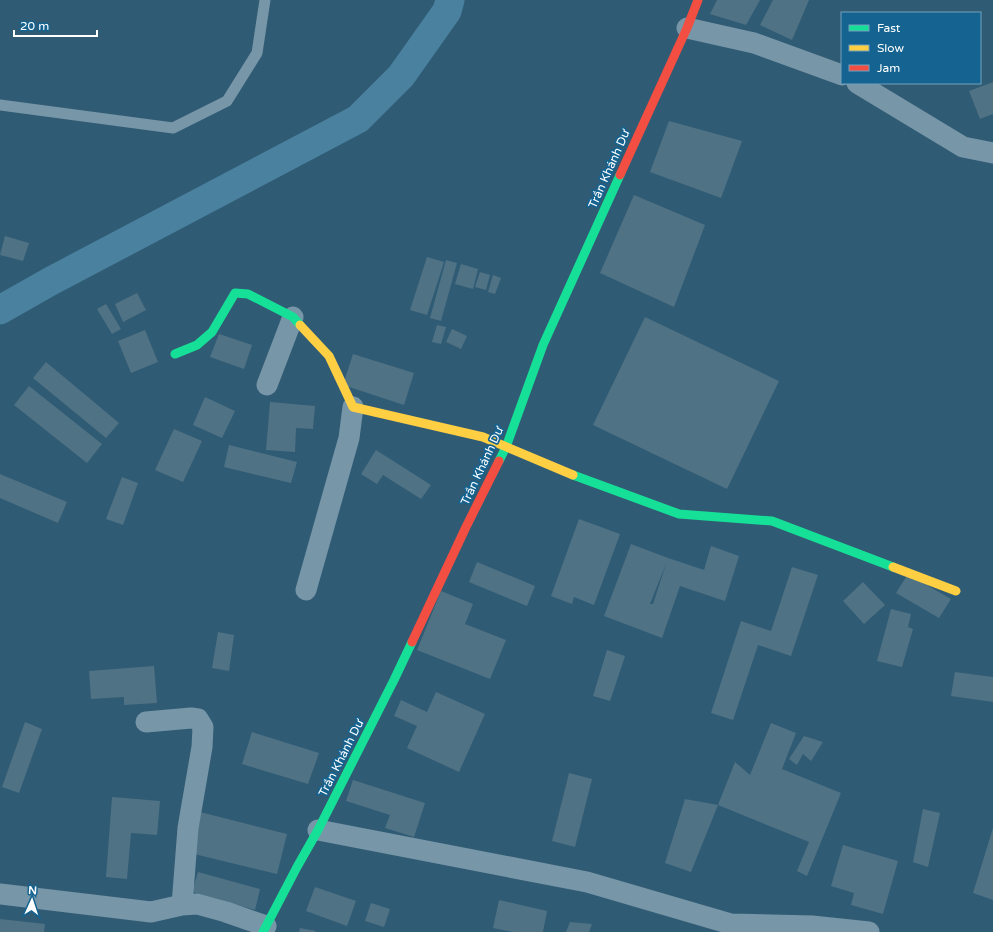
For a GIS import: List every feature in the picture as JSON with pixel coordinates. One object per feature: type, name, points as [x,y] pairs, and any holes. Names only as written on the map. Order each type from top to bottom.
[{"type":"street","name":"Trần Khánh Dư","points":[[265,929],[318,830],[394,680],[466,527],[506,447],[543,345],[687,28],[698,0]]},
{"type":"street","points":[[687,28],[754,43],[841,75]]},
{"type":"street","points":[[859,84],[963,147],[993,153]]},
{"type":"street","points":[[175,354],[197,345],[212,332],[235,293],[248,294],[293,317],[329,356],[353,407],[349,438],[306,590]]},
{"type":"street","points":[[267,385],[293,317]]},
{"type":"street","points":[[353,407],[483,437],[586,480],[680,514],[772,521],[956,591]]},
{"type":"street","points":[[146,722],[191,718],[198,719],[203,727],[202,747],[188,828],[182,905]]},
{"type":"street","points":[[318,830],[587,882],[747,928],[812,926],[869,932]]},
{"type":"street","points":[[0,894],[151,912],[182,905],[197,904],[226,912],[265,929]]},
{"type":"lane","points":[[0,105],[173,128],[227,101],[256,53],[265,0]]},
{"type":"building","points":[[717,0],[760,0],[746,25],[710,14]]},
{"type":"building","points":[[773,0],[809,0],[792,40],[760,25]]},
{"type":"building","points":[[993,82],[993,114],[980,119],[969,91]]},
{"type":"building","points":[[669,121],[742,141],[721,198],[650,172]]},
{"type":"building","points":[[634,195],[705,225],[674,307],[600,273]]},
{"type":"building","points":[[5,236],[29,243],[23,261],[0,255]]},
{"type":"building","points":[[427,257],[444,262],[427,315],[410,310]]},
{"type":"building","points":[[446,260],[457,263],[441,321],[430,318]]},
{"type":"building","points":[[461,264],[478,269],[473,289],[455,284]]},
{"type":"building","points":[[480,272],[490,275],[486,290],[475,287]]},
{"type":"building","points":[[493,275],[501,278],[495,294],[488,292]]},
{"type":"building","points":[[137,293],[146,310],[123,322],[115,304]]},
{"type":"building","points":[[106,304],[121,329],[112,334],[97,309]]},
{"type":"building","points":[[645,317],[779,381],[727,489],[593,425]]},
{"type":"building","points":[[437,325],[446,327],[441,344],[432,342]]},
{"type":"building","points":[[452,329],[467,336],[461,349],[446,342]]},
{"type":"building","points":[[145,330],[158,362],[131,373],[118,341]]},
{"type":"building","points":[[219,334],[252,345],[244,369],[210,357]]},
{"type":"building","points":[[353,354],[414,373],[404,405],[343,385]]},
{"type":"building","points":[[46,362],[119,423],[106,438],[33,378]]},
{"type":"building","points":[[29,386],[102,444],[87,463],[14,405]]},
{"type":"building","points":[[205,397],[235,411],[222,438],[193,425]]},
{"type":"building","points":[[270,402],[315,406],[313,429],[296,428],[295,452],[266,450]]},
{"type":"building","points":[[174,429],[202,441],[183,482],[155,470]]},
{"type":"building","points":[[229,445],[297,462],[291,483],[224,467]]},
{"type":"building","points":[[376,450],[431,485],[421,499],[383,475],[377,484],[361,474]]},
{"type":"building","points":[[0,474],[67,502],[58,523],[0,498]]},
{"type":"building","points":[[122,477],[138,483],[123,525],[106,519]]},
{"type":"building","points":[[579,519],[620,534],[594,605],[574,597],[572,604],[551,596]]},
{"type":"building","points":[[631,544],[704,570],[711,546],[739,556],[725,601],[680,586],[662,638],[604,616]],"holes":[[[666,564],[653,604],[650,604]]]},
{"type":"building","points":[[477,562],[535,586],[527,606],[469,582]]},
{"type":"building","points":[[792,567],[818,575],[791,656],[758,645],[733,720],[711,713],[741,621],[771,631]]},
{"type":"building","points":[[908,574],[951,599],[939,618],[896,593]]},
{"type":"building","points":[[863,582],[885,605],[864,624],[843,601]]},
{"type":"building","points":[[441,591],[473,604],[465,624],[506,640],[490,679],[417,650]]},
{"type":"building","points":[[891,609],[911,614],[908,627],[913,629],[902,667],[877,661]]},
{"type":"building","points":[[218,632],[234,635],[229,671],[212,668]]},
{"type":"building","points":[[607,650],[625,656],[610,701],[593,696]]},
{"type":"building","points":[[154,666],[157,703],[124,705],[124,697],[91,699],[89,671]]},
{"type":"building","points":[[955,672],[993,677],[993,702],[951,696]]},
{"type":"building","points":[[436,692],[485,714],[459,772],[407,748],[417,726],[394,716],[401,700],[427,712]]},
{"type":"building","points":[[25,722],[42,729],[19,793],[2,787]]},
{"type":"building","points":[[771,723],[796,733],[782,769],[841,793],[807,876],[797,871],[809,842],[718,805],[735,762],[750,775]]},
{"type":"building","points":[[252,732],[319,753],[308,784],[242,764]]},
{"type":"building","points":[[804,736],[823,742],[811,761],[803,754],[797,765],[789,759]]},
{"type":"building","points":[[569,773],[592,779],[575,847],[552,841]]},
{"type":"building","points":[[353,780],[425,803],[414,837],[385,828],[390,815],[346,801]]},
{"type":"building","points":[[112,797],[160,801],[157,835],[131,833],[127,879],[106,877]]},
{"type":"building","points":[[685,799],[718,805],[691,872],[665,863]]},
{"type":"building","points":[[923,809],[940,813],[928,867],[913,862]]},
{"type":"building","points":[[200,812],[287,834],[277,874],[190,853]]},
{"type":"building","points":[[993,828],[993,900],[973,893]]},
{"type":"building","points":[[843,845],[898,861],[883,914],[851,905],[854,893],[831,886]]},
{"type":"building","points":[[198,872],[260,889],[255,910],[192,892]]},
{"type":"building","points":[[315,887],[356,901],[347,926],[306,911]]},
{"type":"building","points":[[499,900],[547,911],[543,932],[513,932],[493,928]]},
{"type":"building","points":[[371,903],[390,909],[384,927],[365,921]]},
{"type":"building","points":[[0,919],[45,924],[44,932],[0,932]]},
{"type":"building","points":[[570,922],[592,924],[589,932],[566,932]]},
{"type":"building","points":[[300,928],[316,931],[299,932]]},
{"type":"waterway","points":[[0,310],[51,281],[358,119],[401,76],[447,11],[450,0]]},
{"type":"traffic: fast","points":[[499,461],[506,447],[543,345],[620,175]]},
{"type":"traffic: fast","points":[[175,354],[197,345],[212,332],[235,293],[248,294],[293,317],[300,325]]},
{"type":"traffic: fast","points":[[573,475],[679,514],[772,521],[893,567]]},
{"type":"traffic: fast","points":[[263,932],[318,830],[412,642]]},
{"type":"traffic: slow","points":[[300,325],[329,356],[353,407],[483,437],[573,475]]},
{"type":"traffic: slow","points":[[893,567],[956,591]]},
{"type":"traffic: jam","points":[[620,175],[687,28],[698,0]]},
{"type":"traffic: jam","points":[[412,642],[499,461]]}]
